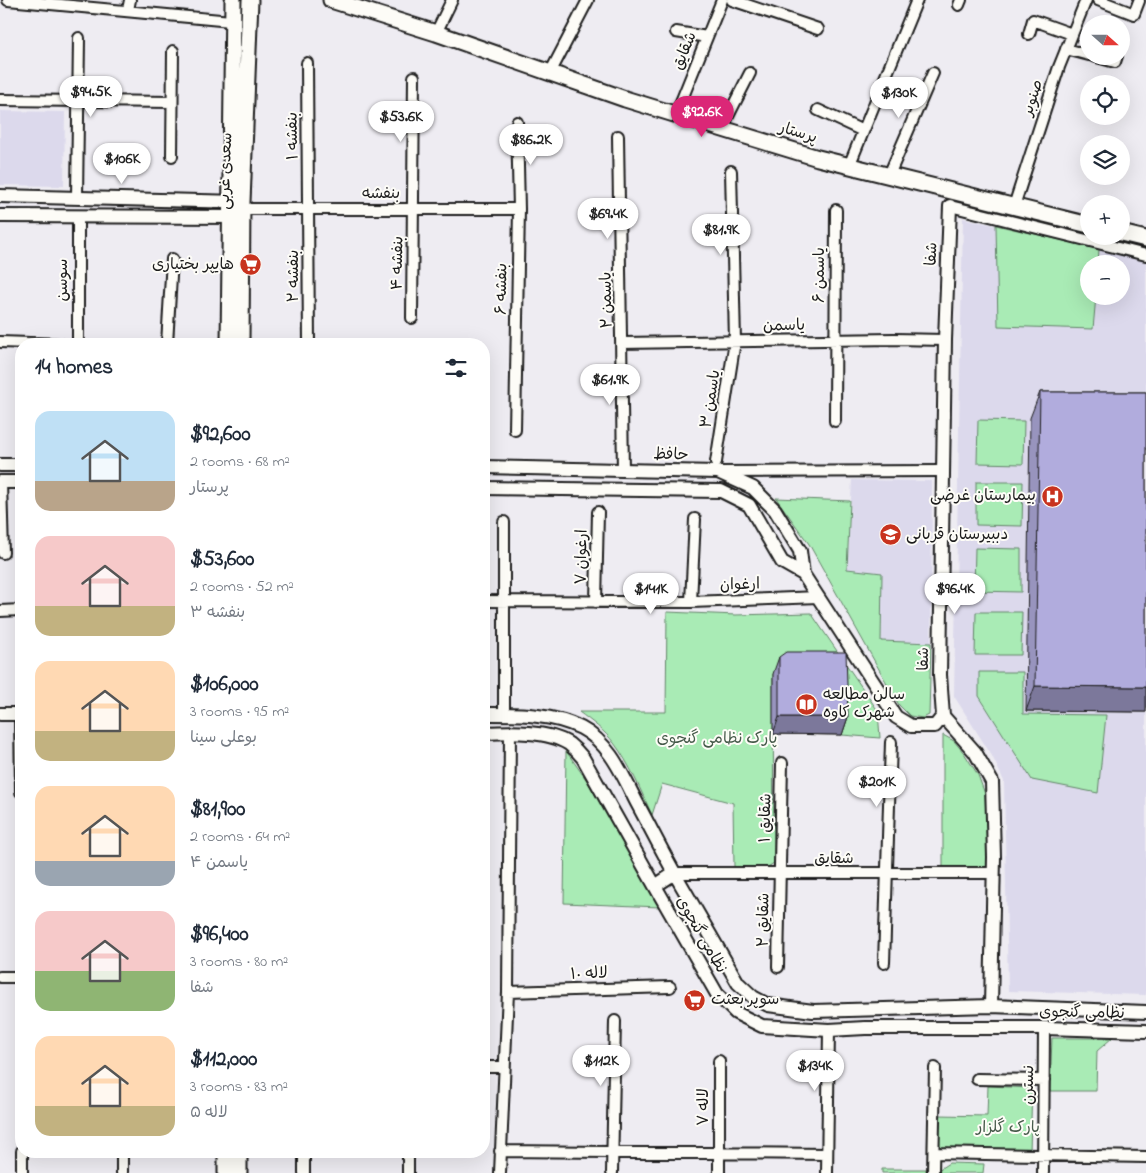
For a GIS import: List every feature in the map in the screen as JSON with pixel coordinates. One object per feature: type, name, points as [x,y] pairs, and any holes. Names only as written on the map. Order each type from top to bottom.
[{"type":"main road","name":"سعدی غربی","points":[[233,0],[231,21],[241,338]]},
{"type":"main road","name":"سعدی غربی","points":[[229,338],[250,0]]},
{"type":"main road","name":"پرستار","points":[[331,0],[436,33],[624,99],[818,158],[1080,223]]},
{"type":"main road","points":[[1130,235],[1146,239]]},
{"type":"main road","points":[[226,1158],[226,1173]]},
{"type":"main road","points":[[239,1158],[239,1173]]},
{"type":"street","points":[[8,0],[129,5],[231,21]]},
{"type":"street","points":[[436,33],[452,0]]},
{"type":"street","points":[[550,73],[588,0]]},
{"type":"street","name":"شقایق","points":[[676,114],[722,0]]},
{"type":"street","points":[[732,0],[747,2],[818,29]]},
{"type":"street","points":[[849,166],[917,0]]},
{"type":"street","name":"صنوبر","points":[[1014,206],[1059,67],[1086,0]]},
{"type":"street","points":[[1098,0],[1134,14],[1139,1]]},
{"type":"street","points":[[1029,34],[1033,20],[1072,34]]},
{"type":"street","points":[[676,32],[707,37]]},
{"type":"street","points":[[78,216],[79,38]]},
{"type":"street","points":[[1066,49],[1080,53]]},
{"type":"street","points":[[172,156],[173,51]]},
{"type":"street","name":"بنفشه ۱","points":[[307,63],[310,209]]},
{"type":"street","points":[[722,128],[750,73]]},
{"type":"street","points":[[889,176],[933,73]]},
{"type":"street","name":"بنفشه ۴","points":[[412,318],[414,77]]},
{"type":"street","points":[[0,100],[172,102]]},
{"type":"street","points":[[818,110],[863,131]]},
{"type":"street","name":"بنفشه ۶","points":[[514,430],[519,209],[517,122]]},
{"type":"street","name":"یاسمن ۲","points":[[618,136],[623,470]]},
{"type":"street","name":"یاسمن ۳","points":[[717,467],[735,341],[731,171]]},
{"type":"street","points":[[0,196],[77,198],[237,209]]},
{"type":"street","points":[[950,206],[1146,255]]},
{"type":"street","name":"شفا","points":[[944,716],[940,675],[945,340],[950,206]]},
{"type":"street","points":[[0,216],[78,216],[237,209]]},
{"type":"street","name":"بنفشه","points":[[237,209],[519,209]]},
{"type":"street","name":"بنفشه ۲","points":[[309,338],[310,209]]},
{"type":"street","name":"یاسمن ۶","points":[[835,421],[836,210]]},
{"type":"street","name":"سوسن","points":[[78,216],[78,338]]},
{"type":"street","points":[[167,338],[172,259]]},
{"type":"street","name":"یاسمن","points":[[622,343],[945,340]]},
{"type":"street","points":[[0,342],[15,342]]},
{"type":"street","points":[[0,465],[15,465]]},
{"type":"street","name":"حافظ","points":[[490,466],[623,470],[717,467],[753,488],[776,510],[800,551],[803,574],[896,717],[911,726],[935,726],[944,716]]},
{"type":"street","points":[[717,467],[943,470]]},
{"type":"street","points":[[623,470],[626,490]]},
{"type":"street","points":[[3,553],[0,482],[15,482]]},
{"type":"street","name":"حافظ","points":[[490,488],[721,491],[749,505],[782,562],[803,574]]},
{"type":"street","name":"ارغوان ۷","points":[[596,602],[598,512]]},
{"type":"street","points":[[691,602],[695,519]]},
{"type":"street","points":[[504,522],[504,714]]},
{"type":"street","name":"ارغوان","points":[[490,601],[691,602],[818,597]]},
{"type":"street","points":[[0,611],[15,610]]},
{"type":"street","points":[[0,714],[15,714]]},
{"type":"street","name":"نظامی گنجوی","points":[[490,714],[541,717],[562,721],[582,728],[598,740],[609,752],[620,770],[675,873],[738,983],[752,997],[768,1005],[813,1011],[990,1006],[1146,1012]]},
{"type":"street","points":[[944,716],[975,752],[992,782],[994,873],[990,1006]]},
{"type":"street","points":[[500,1173],[508,992],[510,732]]},
{"type":"street","name":"نظامی گنجوی","points":[[490,733],[510,732],[548,735],[568,744],[583,758],[717,994],[736,1013],[762,1026],[829,1030],[1044,1028],[1146,1031]]},
{"type":"street","points":[[884,963],[891,742]]},
{"type":"street","name":"شقایق ۱","points":[[780,874],[782,763]]},
{"type":"street","points":[[654,886],[675,873]]},
{"type":"street","name":"شقایق","points":[[675,873],[994,873]]},
{"type":"street","name":"شقایق ۲","points":[[778,967],[780,874]]},
{"type":"street","points":[[0,978],[15,977]]},
{"type":"street","name":"لاله ۱۰","points":[[508,992],[670,987]]},
{"type":"street","points":[[903,1009],[904,1028]]},
{"type":"street","points":[[1108,1030],[1109,1011]]},
{"type":"street","points":[[612,1173],[615,1021]]},
{"type":"street","name":"نسترن","points":[[1043,1173],[1044,1028]]},
{"type":"street","points":[[826,1173],[829,1030]]},
{"type":"street","name":"لاله ۷","points":[[719,1061],[719,1173]]},
{"type":"street","points":[[490,1067],[504,1067]]},
{"type":"street","points":[[933,1173],[935,1068]]},
{"type":"street","points":[[977,1079],[1044,1080]]},
{"type":"street","points":[[500,1151],[827,1154]]},
{"type":"street","points":[[934,1153],[1146,1157]]},
{"type":"street","points":[[22,1158],[22,1173]]},
{"type":"street","points":[[122,1158],[122,1173]]},
{"type":"street","points":[[304,1158],[304,1173]]},
{"type":"street","points":[[408,1158],[408,1173]]},
{"type":"shaded area","points":[[0,111],[65,112],[64,186],[0,185]]},
{"type":"shaded area","name":"بیمارستان غرضی","points":[[963,218],[1124,255],[1080,255],[1080,305],[1130,305],[1130,256],[1146,260],[1146,995],[1008,991],[1004,781],[992,756],[954,696]]},
{"type":"shaded area","name":"دببیرستان قربانی","points":[[852,480],[932,481],[931,643],[881,641],[882,573],[847,570]]},
{"type":"green space","points":[[996,225],[1099,249],[1099,255],[1080,255],[1080,305],[1095,305],[1093,329],[998,326]]},
{"type":"green space","points":[[978,420],[1024,421],[1023,464],[977,463]]},
{"type":"green space","points":[[976,482],[1023,482],[1022,526],[976,525]]},
{"type":"green space","points":[[776,498],[850,501],[847,569],[882,573],[881,641],[931,643],[929,715],[923,718],[910,716],[899,705],[809,544]]},
{"type":"green space","points":[[975,548],[1021,549],[1021,592],[974,591]]},
{"type":"green space","name":"پارک نظامی گنجوی","points":[[667,612],[736,615],[811,613],[878,711],[880,738],[842,735],[840,669],[773,674],[774,863],[766,868],[734,867],[733,803],[662,784],[652,815],[620,751],[598,726],[579,712],[666,712]]},
{"type":"green space","points":[[976,612],[1022,612],[1021,655],[975,655]]},
{"type":"green space","points":[[979,672],[1023,672],[1023,714],[1106,715],[1098,793],[1032,780],[979,696]]},
{"type":"green space","points":[[943,735],[954,741],[964,753],[978,775],[985,794],[988,868],[943,868]]},
{"type":"green space","points":[[566,751],[588,782],[660,907],[564,903]]},
{"type":"green space","name":"پارک گلزار","points":[[1052,1038],[1112,1038],[1097,1051],[1096,1091],[1050,1091]]},
{"type":"green space","name":"پارک گلزار","points":[[988,1086],[1032,1088],[1030,1151],[938,1150],[939,1115],[987,1116]]},
{"type":"green space","name":"پارک گلزار","points":[[949,1163],[984,1164],[983,1173],[938,1173],[938,1170]]},
{"type":"green space","points":[[882,1169],[926,1169],[926,1173],[882,1173]]},
{"type":"building","name":"بیمارستان غرضی","points":[[1040,392],[1146,392],[1146,687],[1035,686]]},
{"type":"building","name":"سالن مطالعه شهرک کاوه","points":[[786,652],[846,652],[848,717],[779,717],[779,657]]},
{"type":"place","name":"هایپر بختیاری","points":[[250,265]]},
{"type":"place","name":"بیمارستان غرضی","points":[[1052,496]]},
{"type":"place","name":"دببیرستان قربانی","points":[[890,535]]},
{"type":"place","name":"سالن مطالعه شهرک کاوه","points":[[807,704]]},
{"type":"place","name":"سوپر بعثت","points":[[695,1000]]}]
